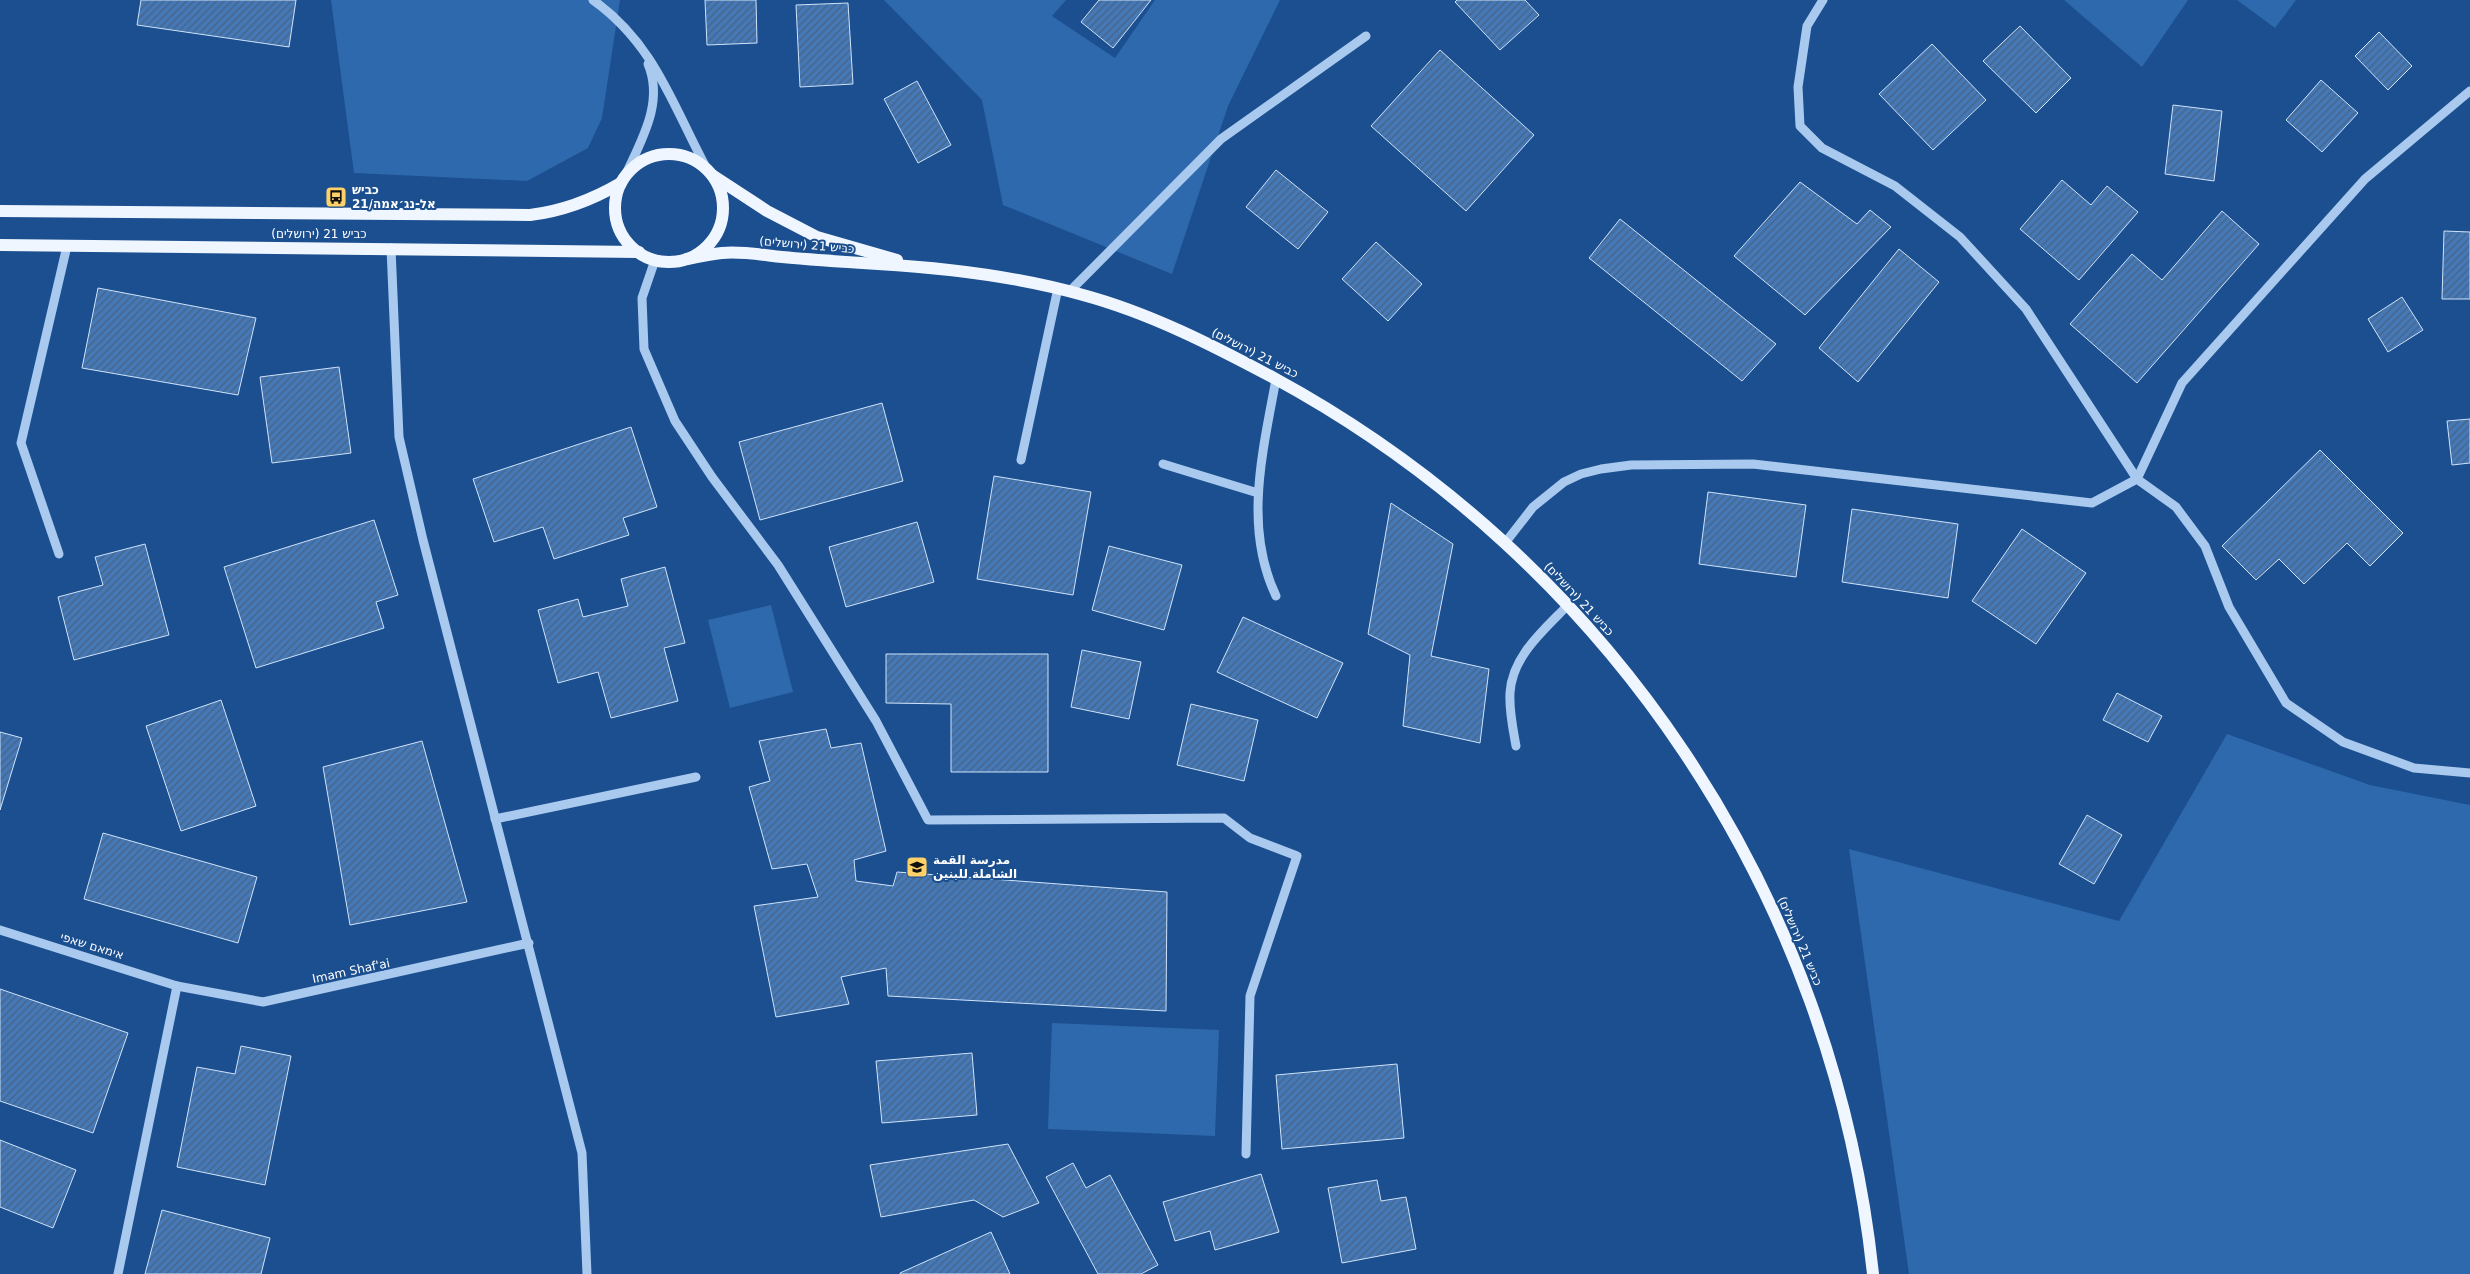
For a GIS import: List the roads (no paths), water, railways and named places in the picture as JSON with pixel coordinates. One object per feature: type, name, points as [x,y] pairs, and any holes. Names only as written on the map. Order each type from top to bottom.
[{"type":"main road","points":[[668,154],[693,159],[710,173],[722,197],[722,219],[713,240],[704,250],[687,259],[667,262],[655,260],[626,243],[616,221],[614,211],[616,192],[624,178],[644,159],[668,154]]},
{"type":"main road","name":"כביש 21 (ירושלים)","points":[[710,173],[767,211],[817,237],[926,267]]},
{"type":"main road","name":"כביש 21 (ירושלים)","points":[[0,211],[530,216],[553,213],[580,204],[597,197],[624,178]]},
{"type":"main road","name":"כביש 21 (ירושלים)","points":[[0,245],[639,252]]},
{"type":"main road","name":"כביש 21 (ירושלים)","points":[[687,259],[725,253],[926,267],[1003,276],[1096,299],[1182,332],[1276,379],[1364,431],[1447,493],[1505,543],[1568,605],[1617,661],[1682,747],[1739,841],[1788,942],[1821,1031],[1841,1098],[1856,1159],[1873,1274]]},
{"type":"street","points":[[593,0],[634,40],[660,75],[710,173]]},
{"type":"street","points":[[1823,0],[1807,26],[1798,87],[1800,126],[1822,148],[1895,186],[1960,237],[2026,309],[2137,479],[2176,508],[2205,546],[2229,607],[2286,703],[2343,742],[2414,768],[2470,773]]},
{"type":"street","points":[[1021,460],[1064,290],[1221,139],[1366,36]]},
{"type":"street","points":[[624,178],[649,123],[654,103],[654,85],[651,72],[634,40]]},
{"type":"street","points":[[1505,543],[1533,508],[1564,482],[1581,474],[1624,466],[1753,464],[2092,503],[2137,479],[2182,383],[2365,179],[2470,91]]},
{"type":"street","points":[[58,554],[21,443],[67,246]]},
{"type":"street","points":[[391,248],[399,438],[423,540],[529,943],[582,1154],[587,1274]]},
{"type":"street","points":[[655,260],[642,298],[644,349],[675,422],[712,477],[783,573],[876,721],[928,820],[1224,818],[1250,838],[1298,856],[1250,996],[1246,1154]]},
{"type":"street","points":[[1276,379],[1258,493],[1258,525],[1262,555],[1268,581],[1276,596]]},
{"type":"street","points":[[1163,464],[1258,493]]},
{"type":"street","points":[[1516,746],[1510,692],[1514,674],[1522,656],[1568,605]]},
{"type":"street","points":[[495,819],[696,777]]},
{"type":"street","name":"אימאם שאפי","points":[[0,930],[177,986]]},
{"type":"street","name":"Imam Shaf'ai","points":[[177,986],[263,1002],[529,943]]},
{"type":"street","points":[[118,1274],[177,986]]},
{"type":"place","name":"כביש 21/אל-נג׳אמה","points":[[336,197]]},
{"type":"place","name":"مدرسة القمة الشاملة للبنين","points":[[917,867]]}]
